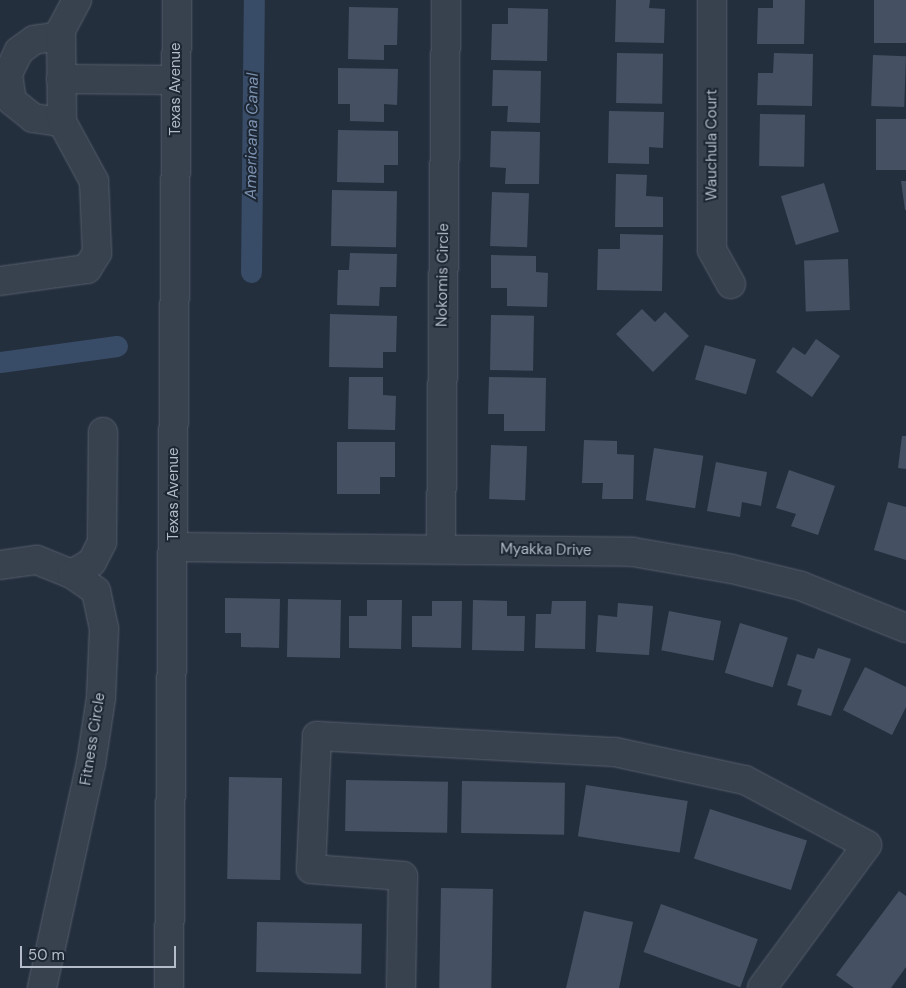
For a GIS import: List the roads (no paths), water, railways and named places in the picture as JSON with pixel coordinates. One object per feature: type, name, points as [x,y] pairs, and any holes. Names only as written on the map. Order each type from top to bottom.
[{"type":"street","points":[[0,281],[87,269],[97,253],[94,181],[62,122],[61,36],[77,0]]},
{"type":"street","name":"Texas Avenue","points":[[169,988],[174,547],[176,0]]},
{"type":"street","name":"Nokomis Circle","points":[[441,549],[446,0]]},
{"type":"street","name":"Wauchula Court","points":[[712,0],[712,250],[731,284]]},
{"type":"street","points":[[61,36],[34,40],[19,52],[8,74],[12,101],[33,118],[62,122]]},
{"type":"street","points":[[61,80],[176,80]]},
{"type":"street","points":[[72,574],[92,562],[102,542],[102,432]]},
{"type":"street","name":"Myakka Drive","points":[[174,547],[633,552],[732,568],[801,586],[906,628]]},
{"type":"street","name":"Fitness Circle","points":[[0,565],[37,560],[72,574],[96,591],[104,629],[101,698],[91,763],[42,988]]},
{"type":"street","points":[[401,988],[403,876],[312,869],[316,736],[614,752],[745,780],[867,845],[762,988]]},
{"type":"waterway","name":"Americana Canal","points":[[251,272],[254,0]]},
{"type":"waterway","points":[[0,362],[117,346]]}]
